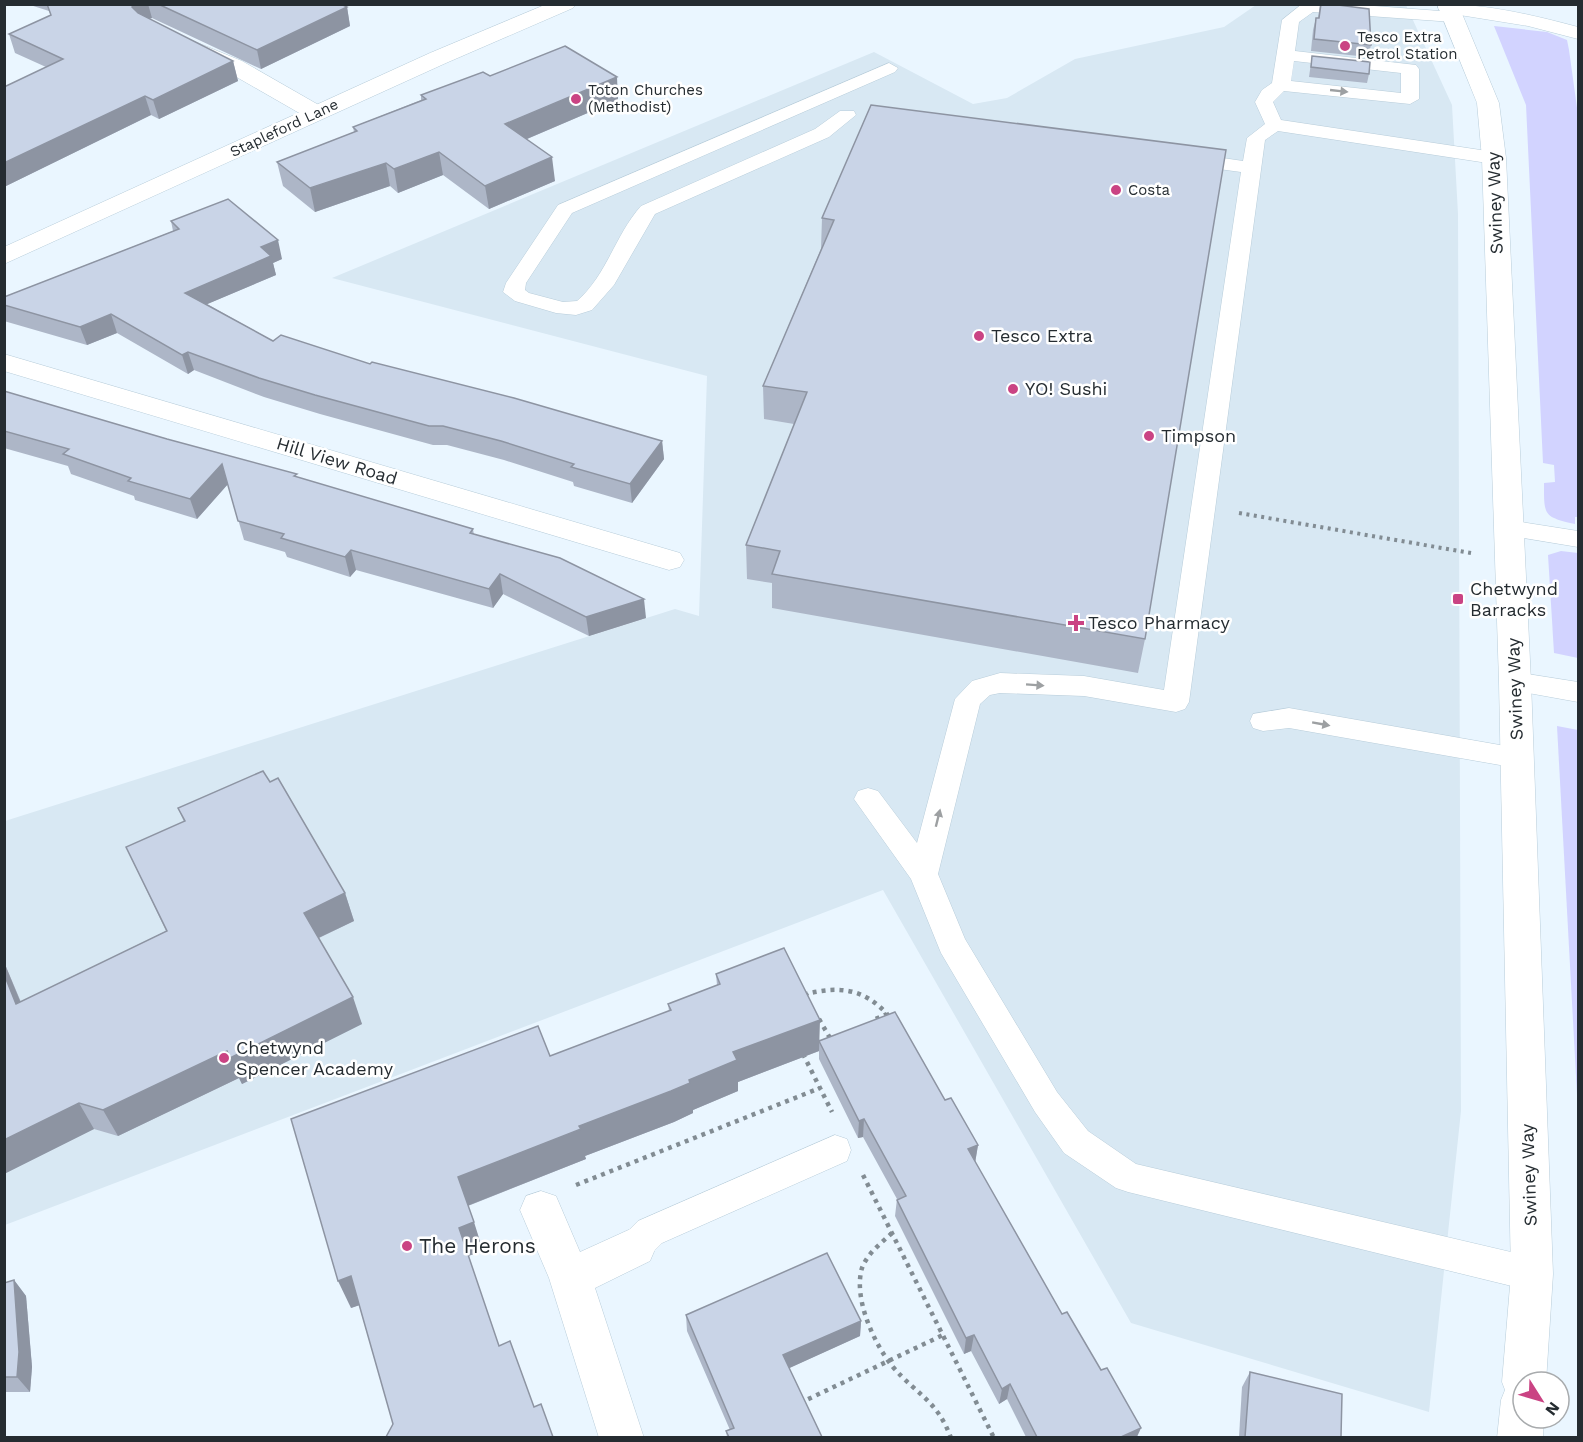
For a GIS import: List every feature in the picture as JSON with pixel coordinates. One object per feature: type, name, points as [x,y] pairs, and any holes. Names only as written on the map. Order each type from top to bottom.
[{"type":"street","name":"Stapleford Lane","points":[[4,257],[316,113],[562,5]]},
{"type":"street","points":[[1449,10],[1529,20],[1578,33]]},
{"type":"street","name":"Swiney Way","points":[[1449,10],[1470,55],[1488,103],[1494,158],[1515,682],[1532,1274],[1525,1370]]},
{"type":"street","points":[[172,36],[234,66],[316,113]]},
{"type":"street","name":"Hill View Road","points":[[4,362],[669,560]]},
{"type":"street","points":[[541,1210],[570,1278],[622,1437]]},
{"type":"street","points":[[570,1278],[635,1247]]},
{"type":"lane","points":[[1281,85],[1291,20],[1310,7],[1449,10]]},
{"type":"lane","points":[[1275,125],[1263,109],[1263,101],[1266,93],[1281,85],[1410,99],[1410,69],[1285,55]]},
{"type":"lane","points":[[847,115],[822,133],[648,210],[641,218],[599,293],[588,306],[576,309],[522,297],[514,292],[516,283],[566,209],[889,68]]},
{"type":"lane","points":[[812,102],[847,115],[871,119]]},
{"type":"lane","points":[[923,874],[968,699],[981,688],[1000,682],[1065,687],[1084,686],[1176,702],[1235,301],[1256,138],[1275,125],[1494,158]]},
{"type":"lane","points":[[1169,156],[1251,168]]},
{"type":"lane","points":[[1508,528],[1578,539]]},
{"type":"lane","points":[[1515,682],[1578,692]]},
{"type":"lane","points":[[1263,721],[1289,718],[1517,758]]},
{"type":"lane","points":[[868,799],[923,874],[952,944],[1046,1102],[1077,1142],[1128,1177],[1532,1274]]},
{"type":"lane","points":[[635,1247],[650,1232],[847,1157]]},
{"type":"path","points":[[1203,507],[1510,560]]},
{"type":"path","points":[[811,1003],[806,994],[830,987],[855,989],[875,999],[888,1014],[868,1022]]},
{"type":"path","points":[[816,1012],[830,1038]]},
{"type":"path","points":[[820,1042],[839,1034]]},
{"type":"path","points":[[811,1046],[801,1050],[834,1117]]},
{"type":"path","points":[[541,1210],[538,1200],[820,1088]]},
{"type":"path","points":[[847,1157],[892,1233],[994,1437]]},
{"type":"path","points":[[892,1233],[873,1249],[863,1266],[860,1280],[864,1311],[890,1362],[911,1387],[932,1402],[944,1419],[951,1437]]},
{"type":"path","points":[[796,1405],[943,1335]]},
{"type":"shaded area","points":[[1256,5],[1406,5],[1452,105],[1458,214],[1461,1111],[1429,1412],[1131,1323],[883,890],[5,1225],[5,821],[675,609],[699,616],[707,376],[332,278],[874,52],[973,104],[1007,98],[1075,59],[1224,27]]},
{"type":"shaded area","points":[[1494,26],[1547,32],[1567,40],[1569,50],[1578,115],[1578,517],[1575,517],[1575,524],[1551,516],[1544,502],[1544,483],[1555,482],[1554,465],[1543,463],[1526,105]]},
{"type":"shaded area","points":[[1561,551],[1578,553],[1578,658],[1554,653],[1548,555]]},
{"type":"shaded area","points":[[1557,726],[1578,730],[1578,1113]]},
{"type":"building","points":[[47,4],[135,4],[132,7],[138,13],[233,61],[153,100],[145,96],[4,163],[4,87],[63,59],[9,34],[51,15]]},
{"type":"building","points":[[158,4],[341,4],[347,7],[257,50]]},
{"type":"building","points":[[1321,4],[1369,9],[1371,45],[1314,39],[1316,18],[1319,18]]},
{"type":"building","points":[[565,46],[617,77],[505,124],[552,157],[485,186],[439,152],[394,169],[386,163],[310,188],[277,162],[357,131],[353,127],[426,99],[421,95],[483,72],[490,76]]},
{"type":"building","points":[[1312,56],[1370,62],[1369,74],[1311,67]]},
{"type":"building","name":"Tesco Extra","points":[[871,105],[1226,150],[1145,639],[772,574],[780,551],[746,545],[807,392],[763,386],[834,220],[822,218]]},
{"type":"building","points":[[228,199],[278,240],[261,247],[271,256],[185,293],[273,341],[281,335],[370,364],[372,362],[514,398],[662,441],[630,484],[571,467],[574,464],[501,441],[443,426],[429,426],[315,395],[259,378],[188,352],[182,355],[111,314],[80,327],[4,305],[4,297],[179,229],[171,221]]},
{"type":"building","points":[[4,391],[297,474],[294,476],[473,529],[470,533],[560,558],[644,599],[586,617],[500,574],[489,589],[351,550],[345,557],[281,538],[284,534],[238,521],[222,464],[190,499],[128,481],[131,478],[63,454],[69,449],[4,431]]},
{"type":"building","points":[[263,771],[270,782],[278,778],[345,893],[304,913],[353,997],[230,1058],[227,1051],[103,1110],[79,1103],[4,1140],[4,974],[16,1004],[167,931],[126,847],[185,821],[178,808]]},
{"type":"building","name":"The Herons","points":[[784,948],[820,1020],[733,1052],[737,1060],[689,1080],[690,1083],[579,1126],[581,1129],[458,1177],[474,1222],[459,1228],[499,1346],[510,1341],[534,1407],[541,1404],[553,1437],[386,1437],[393,1424],[351,1276],[338,1281],[291,1119],[538,1026],[550,1056],[671,1010],[668,1004],[720,984],[716,974]]},
{"type":"building","points":[[895,1012],[945,1100],[951,1098],[978,1145],[968,1149],[1062,1314],[1067,1312],[1101,1370],[1107,1368],[1141,1428],[1121,1437],[1037,1437],[1010,1384],[1002,1389],[974,1335],[966,1338],[897,1200],[906,1196],[864,1119],[859,1121],[819,1041]]},
{"type":"building","points":[[827,1253],[861,1321],[783,1355],[822,1437],[729,1437],[726,1431],[734,1428],[686,1315]]},
{"type":"building","points":[[14,1280],[19,1352],[17,1377],[4,1377],[4,1283]]},
{"type":"building","points":[[1250,1372],[1342,1394],[1341,1437],[1245,1437]]},
{"type":"place","name":"Tesco Extra Petrol Station","points":[[1345,46]]},
{"type":"place","name":"Toton Churches (Methodist)","points":[[576,99]]},
{"type":"place","name":"Costa","points":[[1116,190]]},
{"type":"place","name":"Tesco Extra","points":[[979,336]]},
{"type":"place","name":"YO! Sushi","points":[[1013,389]]},
{"type":"place","name":"Timpson","points":[[1149,436]]},
{"type":"place","name":"Chetwynd Barracks","points":[[1458,599]]},
{"type":"place","name":"Tesco Pharmacy","points":[[1076,623]]},
{"type":"place","name":"Chetwynd Spencer Academy","points":[[224,1058]]},
{"type":"place","name":"The Herons","points":[[407,1246]]}]
